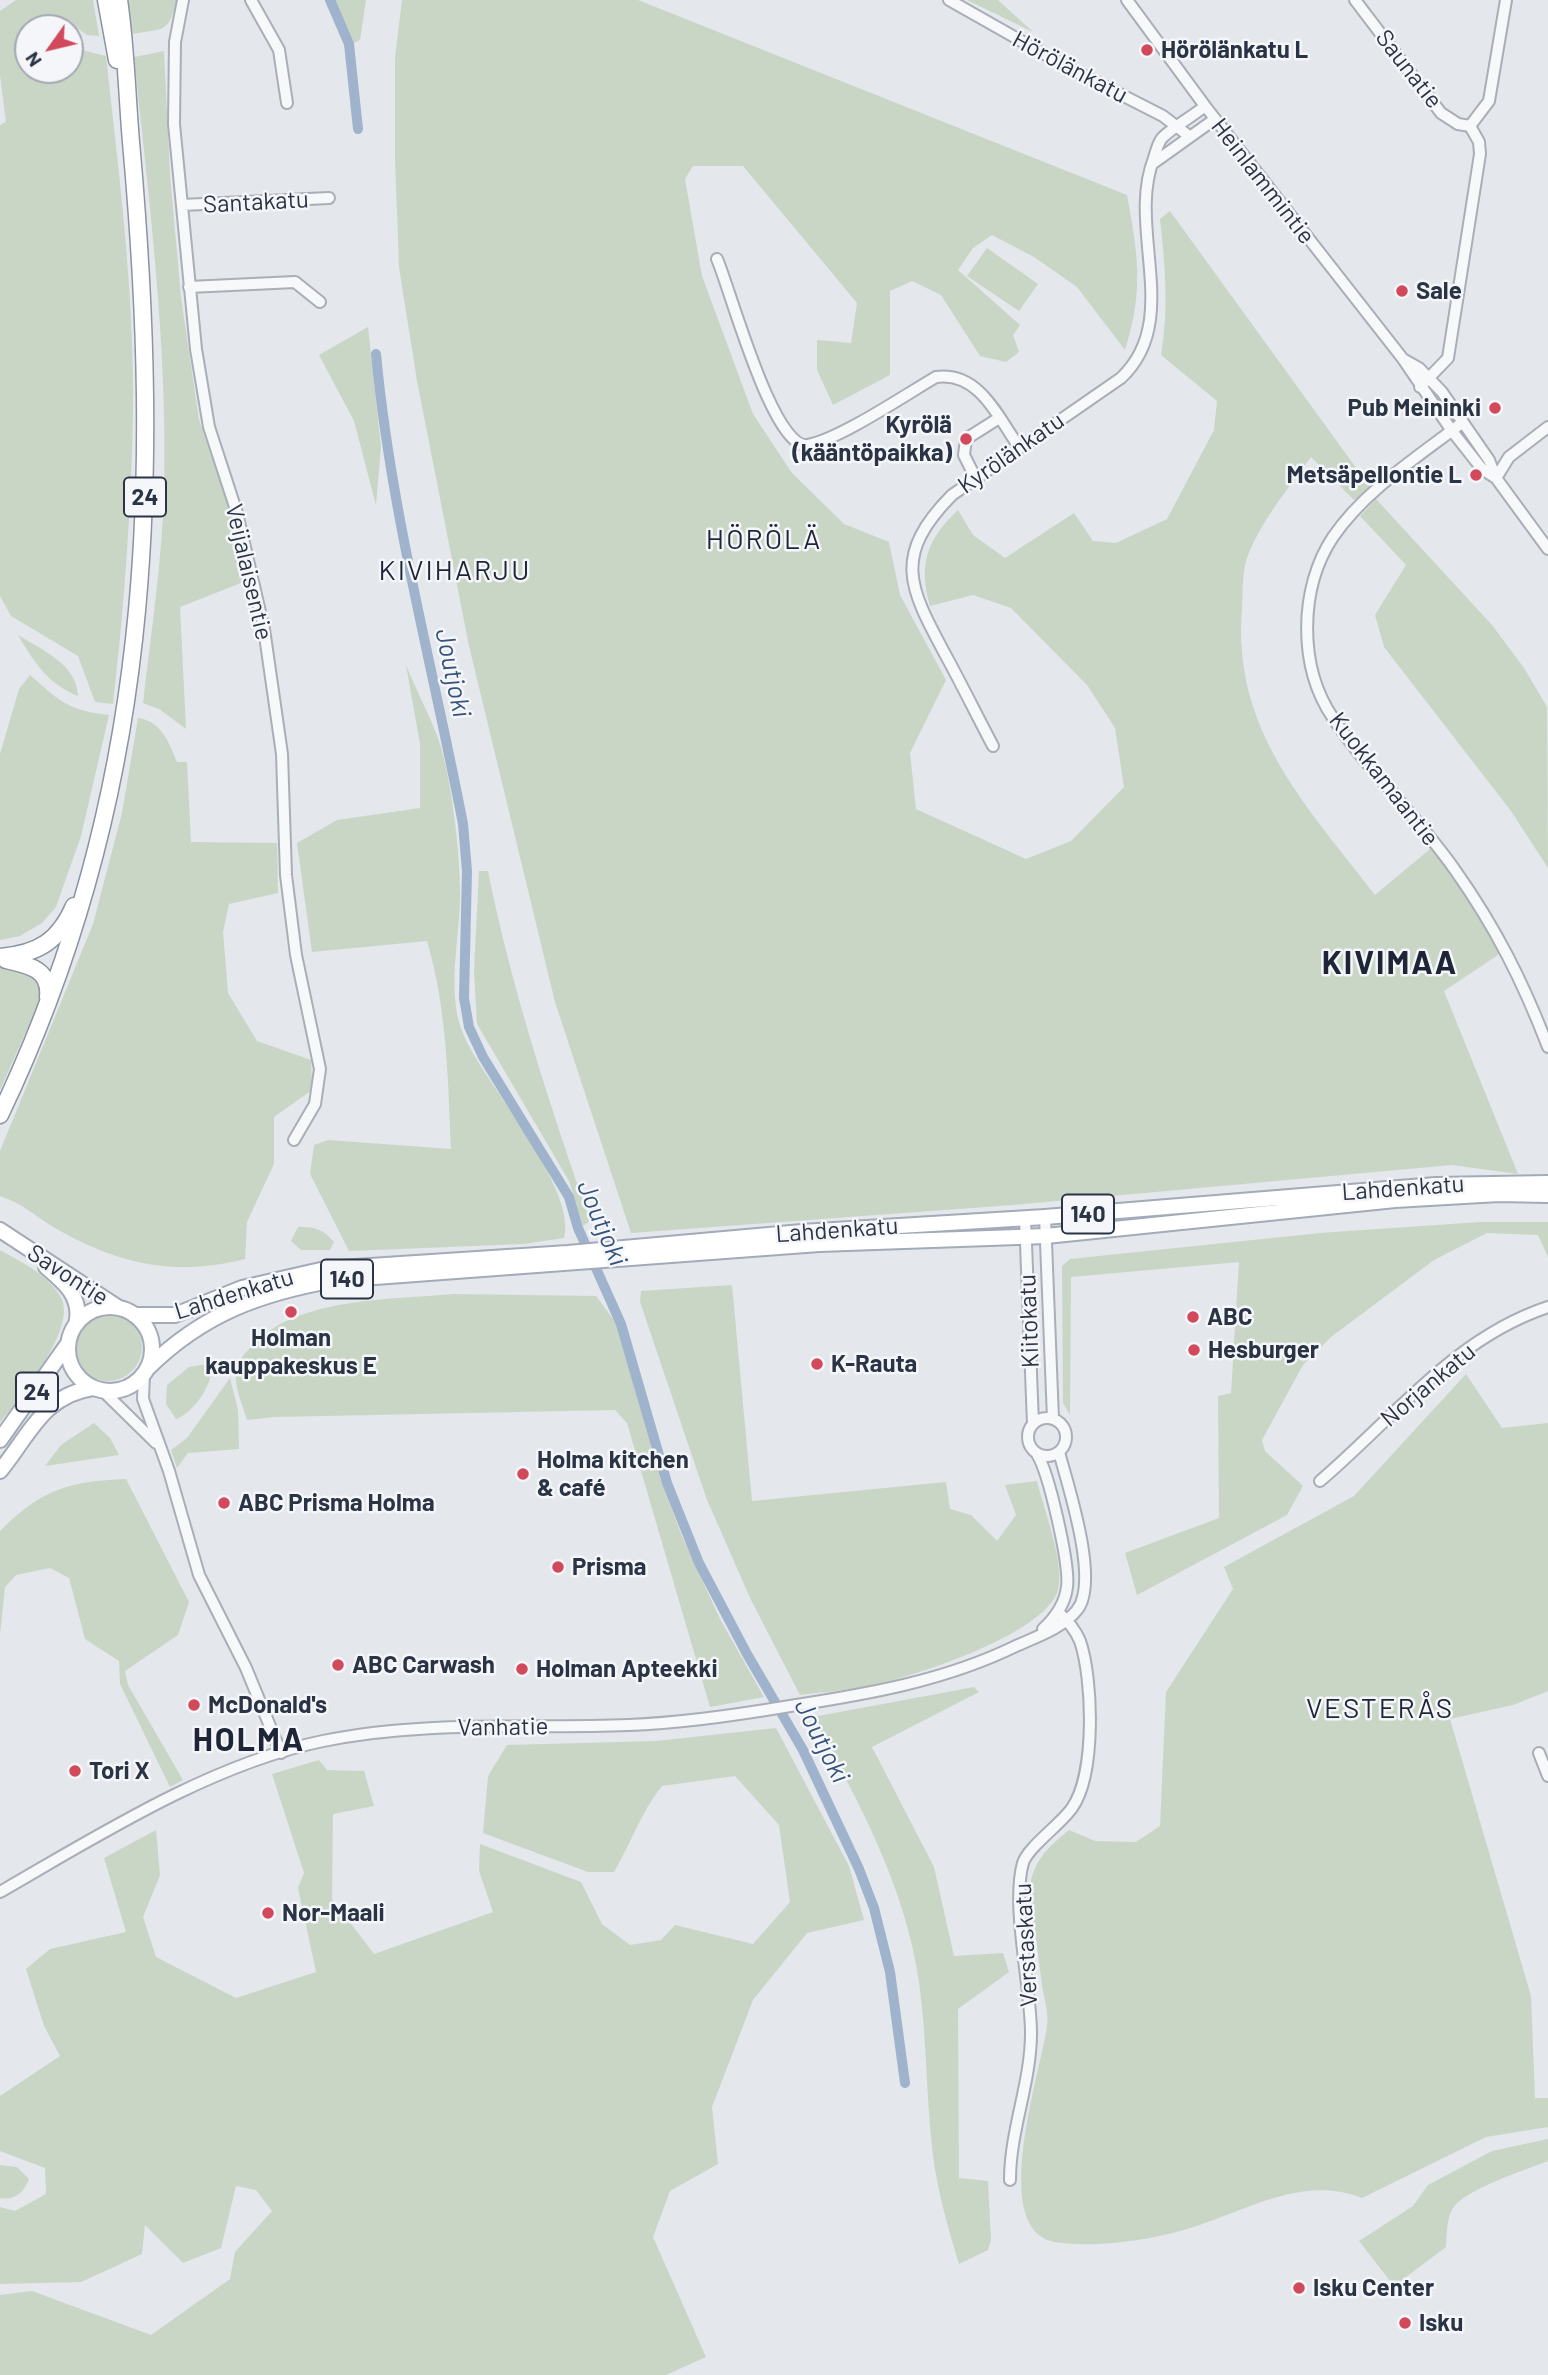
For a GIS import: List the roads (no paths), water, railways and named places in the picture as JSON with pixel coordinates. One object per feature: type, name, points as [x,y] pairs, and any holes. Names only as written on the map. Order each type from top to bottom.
[{"type":"highway","name":"24","points":[[106,0],[131,142]]},
{"type":"highway","name":"24","points":[[0,1115],[47,1010],[79,917],[124,724],[142,572],[147,355],[119,0]]},
{"type":"highway","points":[[0,958],[39,950],[55,937],[70,915],[97,848]]},
{"type":"highway","points":[[0,958],[41,972],[48,984],[47,1010]]},
{"type":"main road","name":"Lahdenkatu","points":[[629,1253],[802,1232],[1045,1217],[1436,1185],[1548,1183]]},
{"type":"main road","name":"Lahdenkatu","points":[[146,1371],[186,1334],[210,1318],[284,1290],[335,1280],[629,1253],[1046,1236],[1395,1200],[1499,1194],[1548,1195]]},
{"type":"main road","name":"Savontie","points":[[0,1230],[120,1309]]},
{"type":"main road","name":"Savontie","points":[[16,1241],[73,1294],[79,1309],[76,1325]]},
{"type":"main road","name":"Lahdenkatu","points":[[134,1315],[175,1315],[242,1288],[325,1269],[569,1258]]},
{"type":"main road","name":"140","points":[[120,1309],[134,1315]]},
{"type":"main road","points":[[98,1389],[73,1371],[68,1344],[76,1325],[93,1311],[120,1309]]},
{"type":"main road","points":[[134,1315],[150,1338],[146,1371]]},
{"type":"main road","name":"24","points":[[0,1440],[68,1344]]},
{"type":"main road","name":"140","points":[[0,1471],[55,1401],[75,1390],[127,1388],[146,1371]]},
{"type":"street","name":"Veijalaisentie","points":[[183,0],[175,43],[173,82],[189,287],[209,427],[237,513],[259,607],[282,754],[286,875],[296,955],[320,1069],[315,1104],[294,1140]]},
{"type":"street","points":[[251,0],[279,50],[287,103]]},
{"type":"street","name":"Hörölänkatu","points":[[949,0],[1180,126],[1189,136]]},
{"type":"street","name":"Heinlammintie","points":[[1127,0],[1205,106],[1403,359],[1452,431],[1482,469],[1496,478]]},
{"type":"street","name":"Saunatie","points":[[1355,0],[1441,113],[1458,124],[1470,126]]},
{"type":"street","points":[[1420,387],[1448,358],[1480,154],[1479,142],[1470,126],[1489,101],[1507,0]]},
{"type":"street","name":"Kyrölänkatu","points":[[993,746],[921,610],[912,576],[915,549],[925,528],[952,495],[1121,378],[1142,353],[1151,319],[1146,197],[1150,166],[1160,140],[1205,106]]},
{"type":"street","points":[[1150,166],[1215,119]]},
{"type":"street","name":"Santakatu","points":[[182,205],[329,198]]},
{"type":"street","points":[[717,259],[766,397],[781,427],[796,444],[806,446],[832,436],[936,377],[944,376],[966,381],[981,392],[1019,447]]},
{"type":"street","points":[[189,287],[295,282],[320,302]]},
{"type":"street","name":"Heinlammintie","points":[[1403,359],[1430,378],[1463,422],[1489,460],[1496,478],[1548,550]]},
{"type":"street","points":[[975,477],[964,455],[966,439],[999,418]]},
{"type":"street","name":"Kuokkamaantie","points":[[1463,422],[1358,505],[1332,539],[1312,584],[1306,625],[1314,673],[1331,716],[1453,867],[1490,921],[1524,983],[1548,1048]]},
{"type":"street","points":[[1496,478],[1508,457],[1548,428]]},
{"type":"street","name":"Kiitokatu","points":[[1045,1217],[1053,1419]]},
{"type":"street","name":"Kiitokatu","points":[[1025,1218],[1033,1424]]},
{"type":"street","name":"Norjankatu","points":[[1320,1481],[1458,1355],[1514,1322],[1548,1307]]},
{"type":"street","points":[[146,1371],[143,1399],[199,1575],[246,1668],[281,1753]]},
{"type":"street","points":[[98,1389],[159,1446]]},
{"type":"street","points":[[1037,1454],[1049,1457],[1059,1452],[1065,1443],[1066,1432],[1053,1419],[1042,1419],[1033,1424],[1028,1439],[1044,1471],[1066,1562],[1067,1587],[1062,1616]]},
{"type":"street","points":[[1059,1452],[1086,1578],[1080,1607],[1062,1616]]},
{"type":"street","name":"Vanhatie","points":[[0,1892],[176,1797],[235,1769],[281,1753],[374,1732],[481,1726],[629,1725],[765,1710],[865,1695],[929,1680],[1030,1640],[1062,1616]]},
{"type":"street","name":"Verstaskatu","points":[[1010,2180],[1010,2151],[1031,2035],[1021,1903],[1023,1862],[1072,1807],[1083,1785],[1089,1756],[1084,1657],[1076,1632],[1062,1616]]},
{"type":"street","points":[[1539,1753],[1548,1776]]},
{"type":"waterway","name":"Joutjoki","points":[[330,0],[349,44],[358,129]]},
{"type":"waterway","name":"Joutjoki","points":[[376,354],[402,532],[463,824],[467,871],[464,998],[469,1027],[483,1057],[569,1197],[578,1228],[621,1324],[667,1483],[699,1563],[747,1654],[803,1750],[859,1869],[874,1908],[890,1972],[905,2083]]},
{"type":"place","name":"Hörölänkatu L","points":[[1147,50]]},
{"type":"place","name":"Sale","points":[[1402,291]]},
{"type":"place","name":"Pub Meininki","points":[[1495,408]]},
{"type":"place","name":"Kyrölä (kääntöpaikka)","points":[[966,439]]},
{"type":"place","name":"Metsäpellontie L","points":[[1476,475]]},
{"type":"place","name":"Holman kauppakeskus E","points":[[291,1312]]},
{"type":"place","name":"ABC","points":[[1193,1317]]},
{"type":"place","name":"Hesburger","points":[[1194,1350]]},
{"type":"place","name":"K-Rauta","points":[[817,1364]]},
{"type":"place","name":"Holma kitchen & café","points":[[523,1474]]},
{"type":"place","name":"ABC Prisma Holma","points":[[224,1503]]},
{"type":"place","name":"Prisma","points":[[558,1567]]},
{"type":"place","name":"ABC Carwash","points":[[338,1665]]},
{"type":"place","name":"Holman Apteekki","points":[[522,1669]]},
{"type":"place","name":"McDonald's","points":[[194,1705]]},
{"type":"place","name":"Tori X","points":[[75,1771]]},
{"type":"place","name":"Nor-Maali","points":[[268,1913]]},
{"type":"place","name":"Isku Center","points":[[1299,2288]]},
{"type":"place","name":"Isku","points":[[1405,2323]]},
{"type":"district","name":"HÖRÖLÄ","points":[[764,540]]},
{"type":"district","name":"KIVIHARJU","points":[[455,571]]},
{"type":"district","name":"KIVIMAA","points":[[1390,963]]},
{"type":"district","name":"VESTERÅS","points":[[1380,1709]]},
{"type":"district","name":"HOLMA","points":[[249,1740]]}]
